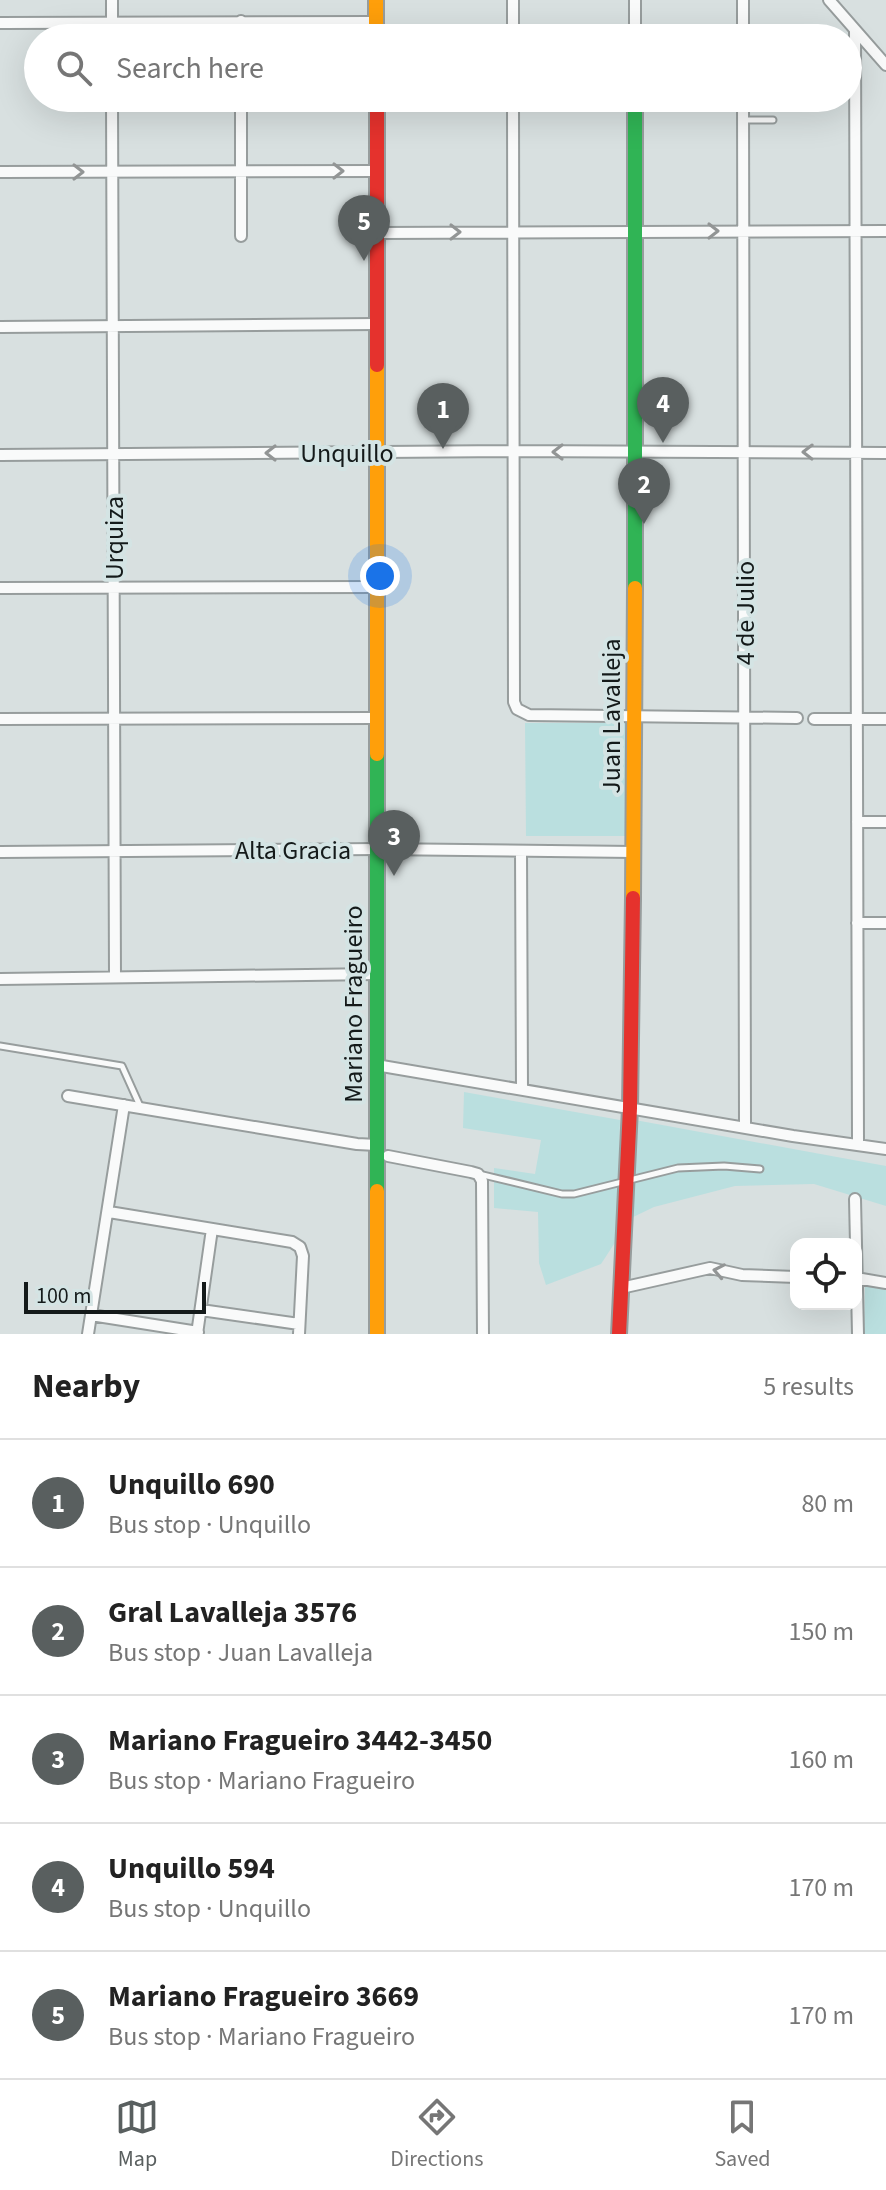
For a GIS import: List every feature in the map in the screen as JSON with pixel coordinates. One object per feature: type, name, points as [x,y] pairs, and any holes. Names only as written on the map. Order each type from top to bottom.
[{"type":"main road","points":[[376,0],[376,22]]},
{"type":"main road","name":"Mariano Fragueiro","points":[[377,112],[377,1334]]},
{"type":"main road","name":"Juan Lavalleja","points":[[619,1334],[630,1108],[635,717],[635,112]]},
{"type":"street","points":[[112,0],[112,22]]},
{"type":"street","points":[[513,0],[513,24]]},
{"type":"street","points":[[635,0],[635,24]]},
{"type":"street","points":[[743,0],[743,24]]},
{"type":"street","points":[[829,0],[850,24]]},
{"type":"street","points":[[0,23],[376,22]]},
{"type":"street","points":[[862,38],[886,65]]},
{"type":"street","name":"Urquiza","points":[[112,112],[115,977]]},
{"type":"street","points":[[241,112],[241,236]]},
{"type":"street","points":[[513,112],[514,702],[517,709],[529,715],[797,718]]},
{"type":"street","name":"4 de Julio","points":[[743,112],[745,1127]]},
{"type":"street","points":[[856,112],[858,1144]]},
{"type":"street","points":[[0,172],[377,171]]},
{"type":"street","points":[[377,233],[886,231]]},
{"type":"street","points":[[0,327],[376,324]]},
{"type":"street","name":"Unquillo","points":[[0,455],[513,451],[886,453]]},
{"type":"street","points":[[0,588],[377,587]]},
{"type":"street","points":[[0,719],[377,718]]},
{"type":"street","points":[[814,719],[886,719]]},
{"type":"street","points":[[857,822],[886,822]]},
{"type":"street","name":"Alta Gracia","points":[[0,852],[377,849],[633,852]]},
{"type":"street","points":[[521,851],[522,1089]]},
{"type":"street","points":[[857,923],[886,923]]},
{"type":"street","points":[[0,979],[377,974]]},
{"type":"street","points":[[376,1065],[886,1149]]},
{"type":"street","points":[[68,1096],[377,1145]]},
{"type":"street","points":[[88,1334],[124,1105]]},
{"type":"street","points":[[388,1156],[478,1174],[482,1181],[483,1334]]},
{"type":"street","points":[[855,1199],[856,1238]]},
{"type":"street","points":[[109,1212],[292,1242],[300,1247],[303,1256],[299,1329],[201,1310]]},
{"type":"street","points":[[91,1315],[198,1333],[212,1229]]},
{"type":"street","points":[[621,1288],[710,1268],[742,1275],[790,1277]]},
{"type":"street","points":[[862,1279],[886,1283]]},
{"type":"street","points":[[858,1310],[858,1334]]},
{"type":"lane","points":[[743,120],[773,120]]},
{"type":"lane","points":[[0,1046],[122,1066],[140,1107]]},
{"type":"lane","points":[[478,1174],[562,1194],[574,1194],[678,1168],[724,1166],[760,1169]]},
{"type":"shaded area","points":[[525,723],[630,723],[631,836],[526,836]]},
{"type":"shaded area","points":[[464,1092],[620,1120],[616,1241],[601,1264],[546,1285],[539,1263],[538,1212],[494,1208],[494,1168],[535,1174],[541,1140],[463,1128]]},
{"type":"shaded area","points":[[635,1120],[886,1166],[886,1206],[814,1184],[735,1186],[654,1207],[629,1219]]},
{"type":"shaded area","points":[[865,1286],[886,1290],[886,1334],[864,1334]]},
{"type":"traffic: fast","points":[[635,112],[635,588]]},
{"type":"traffic: fast","points":[[377,754],[377,1191]]},
{"type":"traffic: slow","points":[[376,0],[376,24]]},
{"type":"traffic: slow","points":[[377,365],[377,754]]},
{"type":"traffic: slow","points":[[633,898],[635,588]]},
{"type":"traffic: slow","points":[[377,1191],[377,1334]]},
{"type":"traffic: jam","points":[[377,112],[377,365]]},
{"type":"traffic: jam","points":[[619,1334],[630,1108],[633,898]]},
{"type":"place","name":"Mariano Fragueiro 3669","points":[[364,261]]},
{"type":"place","name":"Unquillo 594","points":[[663,443]]},
{"type":"place","name":"Unquillo 690","points":[[443,449]]},
{"type":"place","name":"Gral Lavalleja 3576","points":[[644,524]]},
{"type":"place","name":"Mariano Fragueiro 3442-3450","points":[[394,876]]}]
